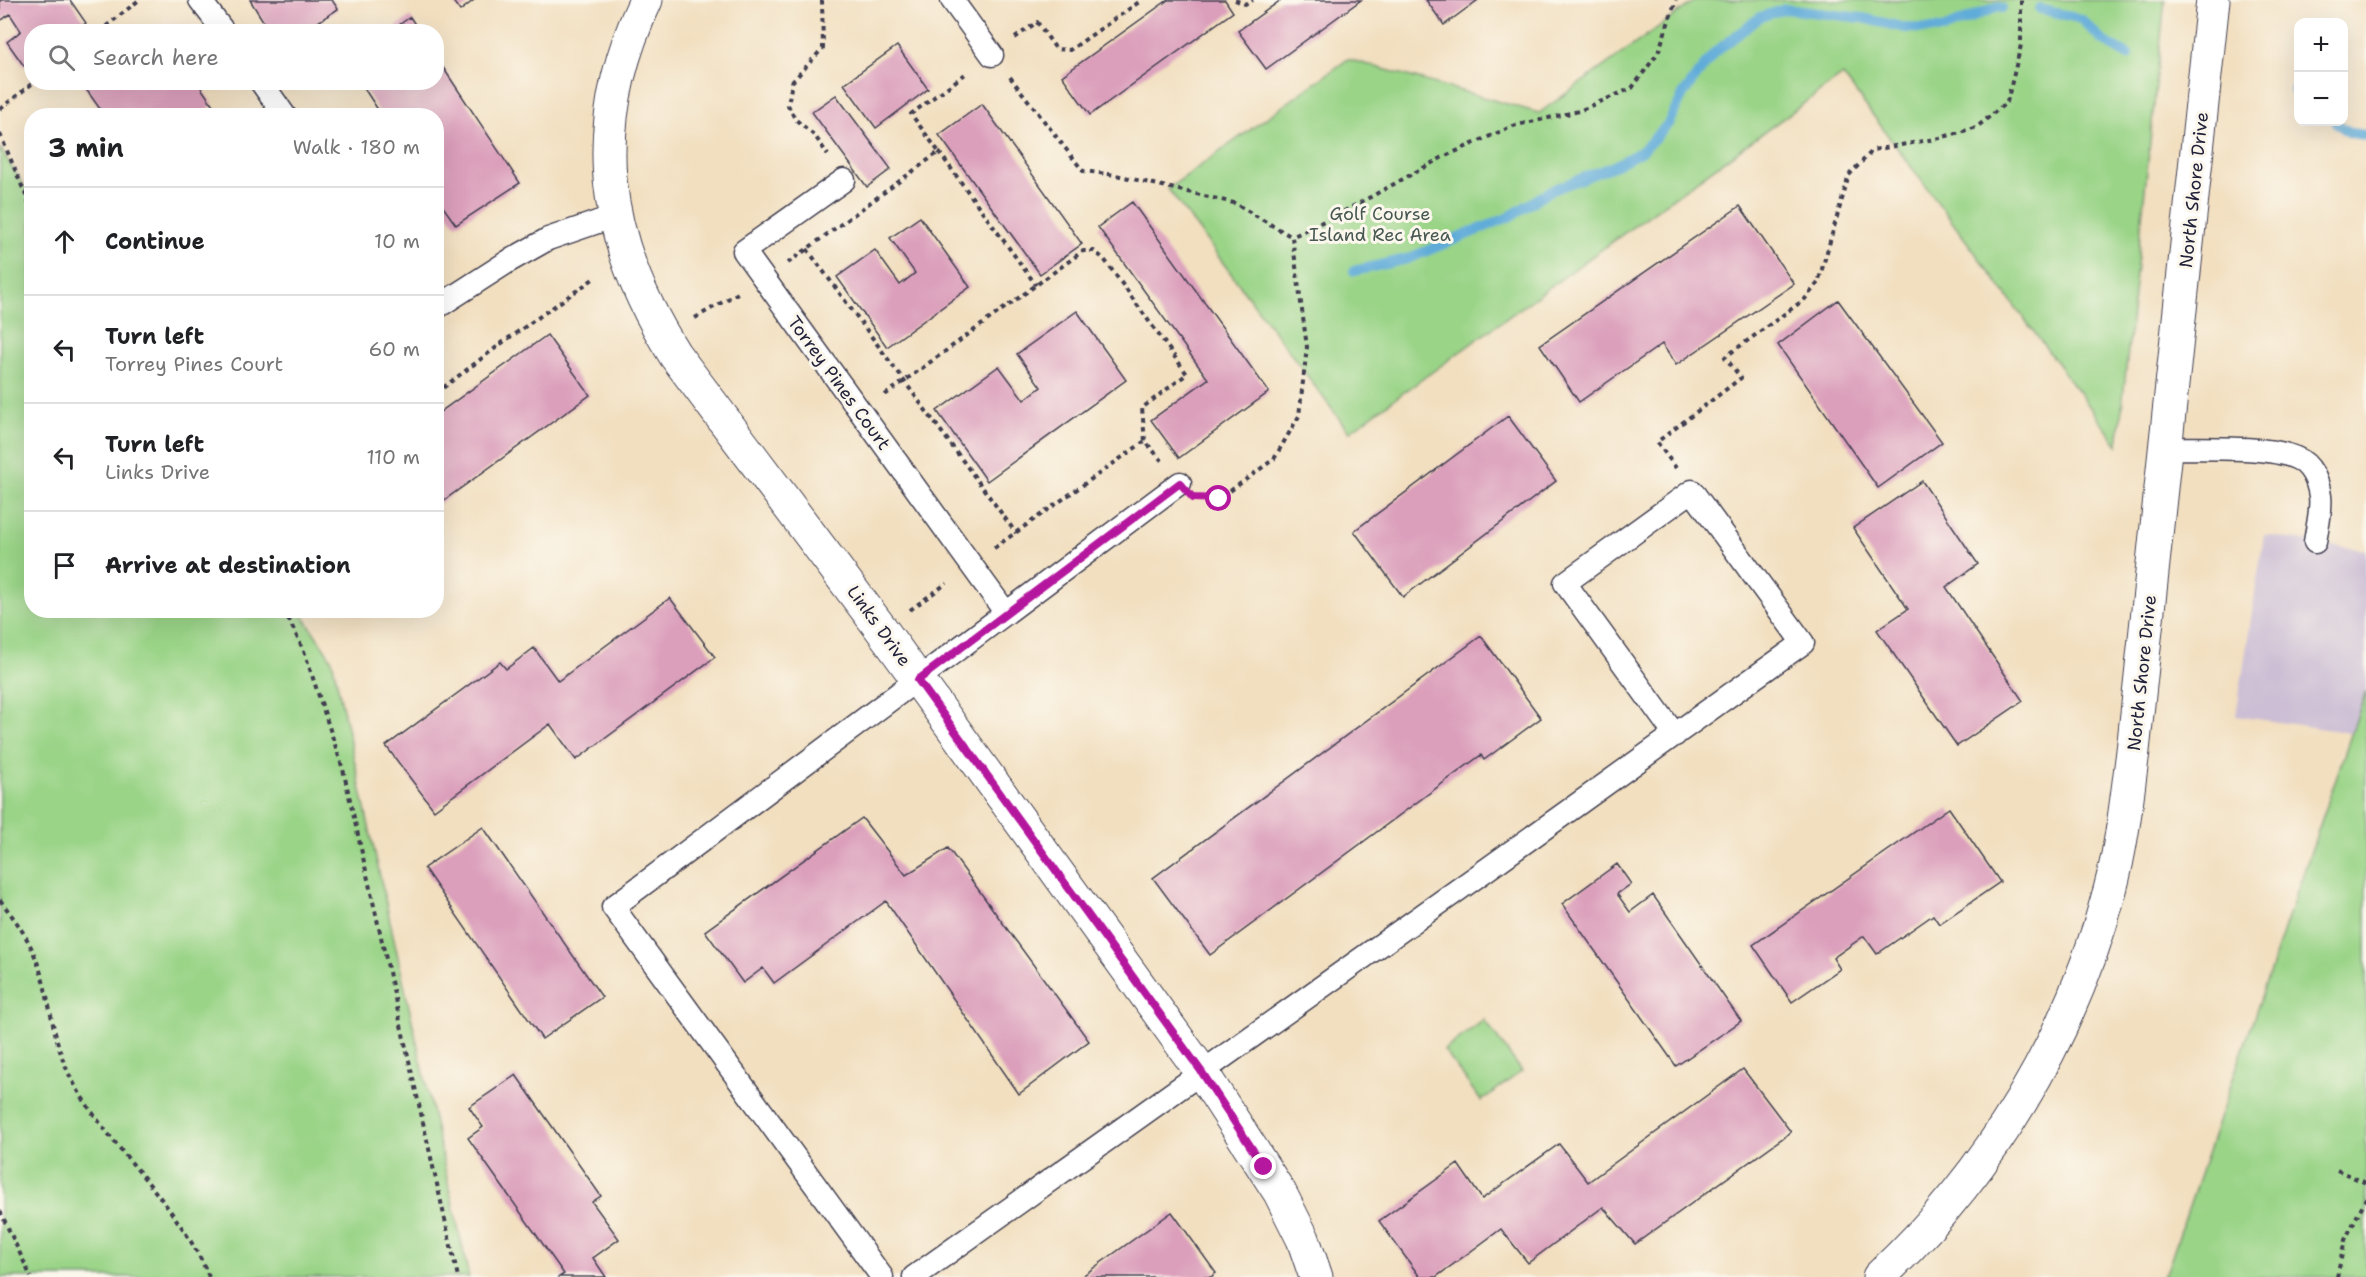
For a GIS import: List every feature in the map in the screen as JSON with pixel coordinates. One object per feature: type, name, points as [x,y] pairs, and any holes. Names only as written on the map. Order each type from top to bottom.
[{"type":"street","name":"Links Drive","points":[[646,0],[629,35],[615,86],[608,144],[611,197],[615,216],[625,256],[650,314],[663,336],[882,630],[1201,1071],[1280,1193],[1303,1239],[1316,1277]]},
{"type":"street","name":"North Shore Drive","points":[[1879,1277],[1920,1237],[1957,1195],[1982,1162],[2030,1088],[2068,1013],[2096,939],[2113,878],[2126,807],[2213,0]]},
{"type":"lane","points":[[200,0],[218,24]]},
{"type":"lane","points":[[952,0],[992,55]]},
{"type":"lane","points":[[267,90],[279,108]]},
{"type":"lane","name":"Torrey Pines Court","points":[[844,180],[744,251],[1006,613]]},
{"type":"lane","points":[[444,303],[509,261],[549,239],[615,216]]},
{"type":"lane","points":[[2166,447],[2264,451],[2296,458],[2308,466],[2315,477],[2321,498],[2315,542]]},
{"type":"lane","points":[[882,1277],[613,907],[1180,483]]},
{"type":"lane","points":[[914,1277],[1201,1071],[1675,735],[1803,643],[1692,491],[1565,583],[1675,735]]},
{"type":"path","points":[[109,24],[139,0]]},
{"type":"path","points":[[822,0],[823,48],[792,82],[788,105],[795,119],[815,136],[844,180]]},
{"type":"path","points":[[1036,285],[911,114],[1037,22],[1056,49],[1070,50],[1142,0]]},
{"type":"path","points":[[1235,0],[1245,4],[1253,0]]},
{"type":"path","points":[[1292,237],[1441,158],[1513,126],[1579,111],[1632,88],[1658,53],[1676,0]]},
{"type":"path","points":[[1692,491],[1657,442],[1741,378],[1725,357],[1805,299],[1818,283],[1849,175],[1873,150],[1940,138],[1977,127],[2007,102],[2021,45],[2021,0]]},
{"type":"path","points":[[992,55],[1083,171],[1116,175],[1234,203],[1292,237]]},
{"type":"path","points":[[0,109],[24,90]]},
{"type":"path","points":[[0,134],[24,191]]},
{"type":"path","points":[[663,336],[807,249],[939,152]]},
{"type":"path","points":[[861,412],[1083,252],[1094,251],[1104,259],[1187,374],[1142,408],[1145,441],[1193,498],[1219,499],[1274,459],[1299,416],[1307,347],[1292,237]]},
{"type":"path","points":[[807,249],[1016,533]]},
{"type":"path","points":[[444,387],[625,256]]},
{"type":"path","points":[[882,630],[1145,441]]},
{"type":"path","points":[[288,618],[304,651],[343,769],[425,1121],[458,1277]]},
{"type":"path","points":[[0,900],[21,928],[34,954],[61,1053],[70,1077],[108,1135],[184,1230],[199,1254],[208,1277]]},
{"type":"path","points":[[2337,1170],[2366,1183]]},
{"type":"path","points":[[2337,1277],[2345,1240],[2366,1198]]},
{"type":"path","points":[[0,1211],[31,1277]]},
{"type":"shaded area","points":[[2264,535],[2366,550],[2366,735],[2236,716]]},
{"type":"green space","name":"Golf Course Island Rec Area","points":[[1696,0],[2165,0],[2118,445],[1843,75],[1349,432],[1168,189],[1348,59],[1539,113]]},
{"type":"green space","points":[[0,148],[24,186],[24,618],[305,618],[332,660],[469,1277],[0,1277]]},
{"type":"green space","points":[[2366,691],[2366,1277],[2162,1277],[2168,1268]]},
{"type":"green space","points":[[1484,1020],[1522,1071],[1481,1101],[1444,1050]]},
{"type":"building","points":[[0,0],[70,0],[86,23],[24,24],[24,66],[7,42],[21,31],[10,14],[0,21]]},
{"type":"building","points":[[250,0],[332,0],[338,9],[315,24],[265,24]]},
{"type":"building","points":[[452,0],[474,0],[460,11]]},
{"type":"building","points":[[1168,0],[1225,0],[1233,12],[1090,115],[1062,76]]},
{"type":"building","points":[[1281,0],[1361,0],[1266,69],[1238,31]]},
{"type":"building","points":[[1426,0],[1478,0],[1444,25]]},
{"type":"building","points":[[410,17],[415,24],[400,24]]},
{"type":"building","points":[[897,46],[928,89],[876,128],[844,84]]},
{"type":"building","points":[[444,69],[520,183],[456,225],[444,208],[444,108],[377,108],[365,90],[444,90]]},
{"type":"building","points":[[87,90],[203,90],[213,105],[209,108],[99,108]]},
{"type":"building","points":[[836,95],[891,169],[867,187],[812,112]]},
{"type":"building","points":[[982,104],[1082,244],[1040,274],[939,135]]},
{"type":"building","points":[[1132,202],[1269,392],[1179,458],[1151,420],[1208,379],[1098,227]]},
{"type":"building","points":[[1740,206],[1794,284],[1676,365],[1662,344],[1579,402],[1540,345]]},
{"type":"building","points":[[920,217],[970,287],[887,347],[837,277],[875,250],[900,285],[915,273],[890,238]]},
{"type":"building","points":[[1838,300],[1942,442],[1878,488],[1778,345]]},
{"type":"building","points":[[1077,311],[1126,380],[987,481],[937,411],[999,366],[1024,400],[1041,387],[1017,354]]},
{"type":"building","points":[[547,335],[590,395],[444,500],[444,409]]},
{"type":"building","points":[[1508,416],[1556,481],[1403,597],[1354,531]]},
{"type":"building","points":[[1922,481],[1978,564],[1946,587],[2023,701],[1957,746],[1877,630],[1908,609],[1853,528]]},
{"type":"building","points":[[670,598],[715,657],[576,760],[550,724],[434,810],[386,746],[500,662],[506,669],[534,648],[558,681]]},
{"type":"building","points":[[1481,636],[1541,718],[1484,760],[1481,755],[1210,955],[1153,878]]},
{"type":"building","points":[[1949,808],[2000,882],[1939,924],[1933,915],[1877,954],[1864,936],[1833,958],[1840,969],[1792,1002],[1753,945]]},
{"type":"building","points":[[862,818],[906,875],[948,848],[1089,1041],[1019,1094],[886,901],[774,983],[763,968],[743,983],[705,931]]},
{"type":"building","points":[[483,827],[602,997],[542,1039],[424,868]]},
{"type":"building","points":[[1617,864],[1631,884],[1617,894],[1630,912],[1653,895],[1741,1021],[1676,1066],[1562,904]]},
{"type":"building","points":[[1743,1069],[1791,1132],[1635,1244],[1603,1207],[1528,1263],[1501,1229],[1436,1277],[1420,1277],[1379,1221],[1458,1164],[1482,1199],[1559,1144],[1588,1182]]},
{"type":"building","points":[[516,1075],[601,1196],[592,1202],[619,1239],[593,1258],[606,1277],[559,1277],[564,1274],[468,1138],[483,1127],[469,1107]]},
{"type":"building","points":[[1172,1212],[1216,1273],[1211,1277],[1081,1277]]},
{"type":"waterway","points":[[1354,271],[1407,259],[1509,217],[1550,191],[1616,165],[1642,151],[1668,124],[1684,93],[1714,53],[1760,17],[1785,9],[1862,18],[1906,28],[1943,29],[1997,7],[2002,8]]},
{"type":"waterway","points":[[2040,9],[2081,19],[2102,40],[2128,55]]},
{"type":"waterway","points":[[2340,126],[2350,133],[2366,135]]},
{"type":"route","points":[[1219,499],[1193,498],[1180,483],[918,680],[1201,1071],[1264,1167]]}]
